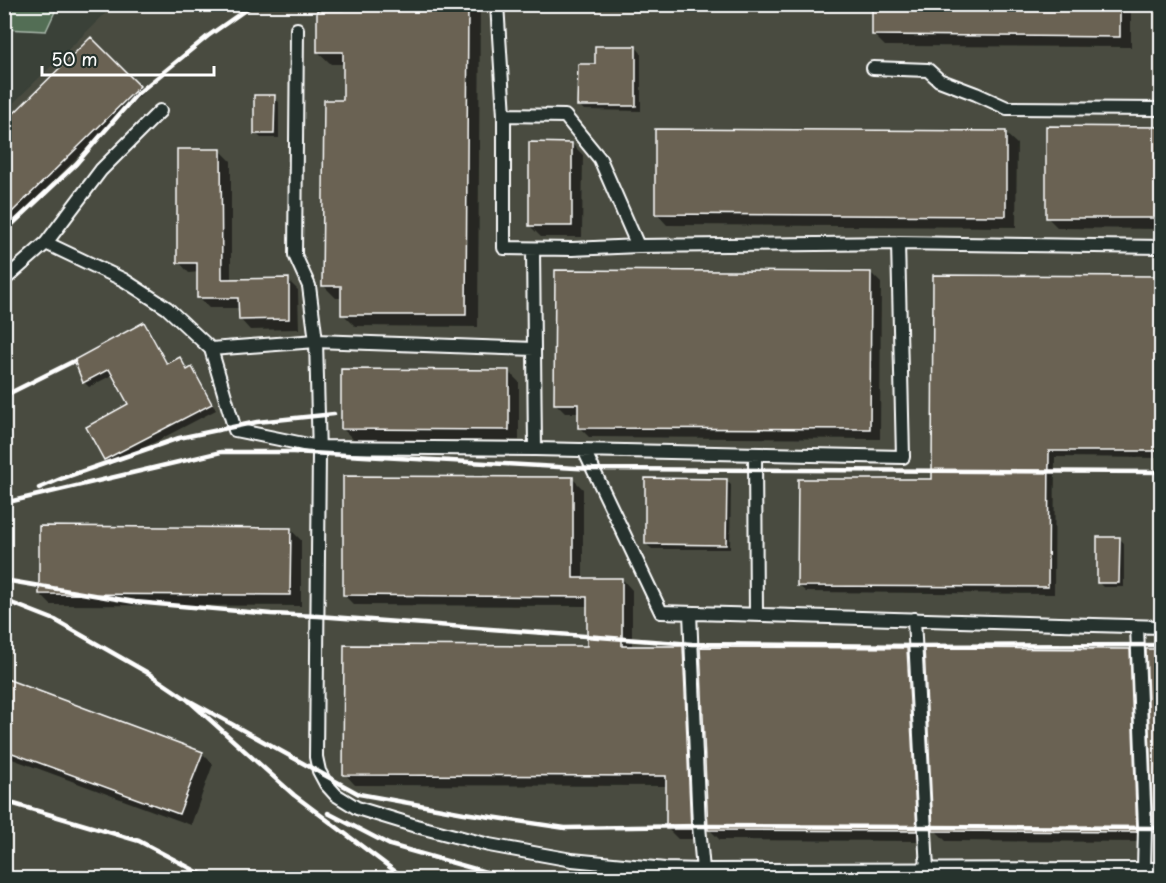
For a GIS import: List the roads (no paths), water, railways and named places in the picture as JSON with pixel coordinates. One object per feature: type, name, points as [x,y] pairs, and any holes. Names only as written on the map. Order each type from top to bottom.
[{"type":"lane","points":[[497,4],[504,115],[504,249],[898,243],[1161,247]]},
{"type":"lane","points":[[297,29],[295,255],[309,286],[316,341],[318,447],[316,757],[319,771],[326,784],[336,795],[357,808],[489,845],[665,874],[703,870],[1161,869]]},
{"type":"lane","points":[[873,68],[928,70],[939,80],[1007,108],[1161,109]]},
{"type":"lane","points":[[4,280],[46,243],[101,170],[160,111]]},
{"type":"lane","points":[[504,115],[565,116],[600,159],[638,246]]},
{"type":"lane","points":[[46,243],[124,280],[167,308],[211,349],[235,430],[318,447],[535,449],[903,458],[898,243]]},
{"type":"lane","points":[[533,249],[535,449]]},
{"type":"lane","points":[[211,349],[316,341],[534,349]]},
{"type":"lane","points":[[584,450],[661,612],[1161,627]]},
{"type":"lane","points":[[754,454],[756,615]]},
{"type":"lane","points":[[690,613],[703,870]]},
{"type":"lane","points":[[914,620],[927,870]]},
{"type":"lane","points":[[1137,627],[1145,827],[1144,869]]},
{"type":"railway","points":[[4,232],[76,164],[137,94],[208,36],[254,4]]},
{"type":"railway","points":[[4,396],[74,361]]},
{"type":"railway","points":[[39,488],[179,438],[257,422],[334,414]]},
{"type":"railway","points":[[4,503],[221,452],[293,452],[593,469],[1162,472]]},
{"type":"railway","points":[[4,580],[135,602],[692,644],[1162,645]]},
{"type":"railway","points":[[4,600],[55,620],[148,673],[188,700],[294,795],[404,878]]},
{"type":"railway","points":[[188,700],[359,794],[565,828],[699,826],[1162,828]]},
{"type":"railway","points":[[4,801],[139,841],[209,878]]},
{"type":"railway","points":[[328,813],[390,845],[507,878]]}]
